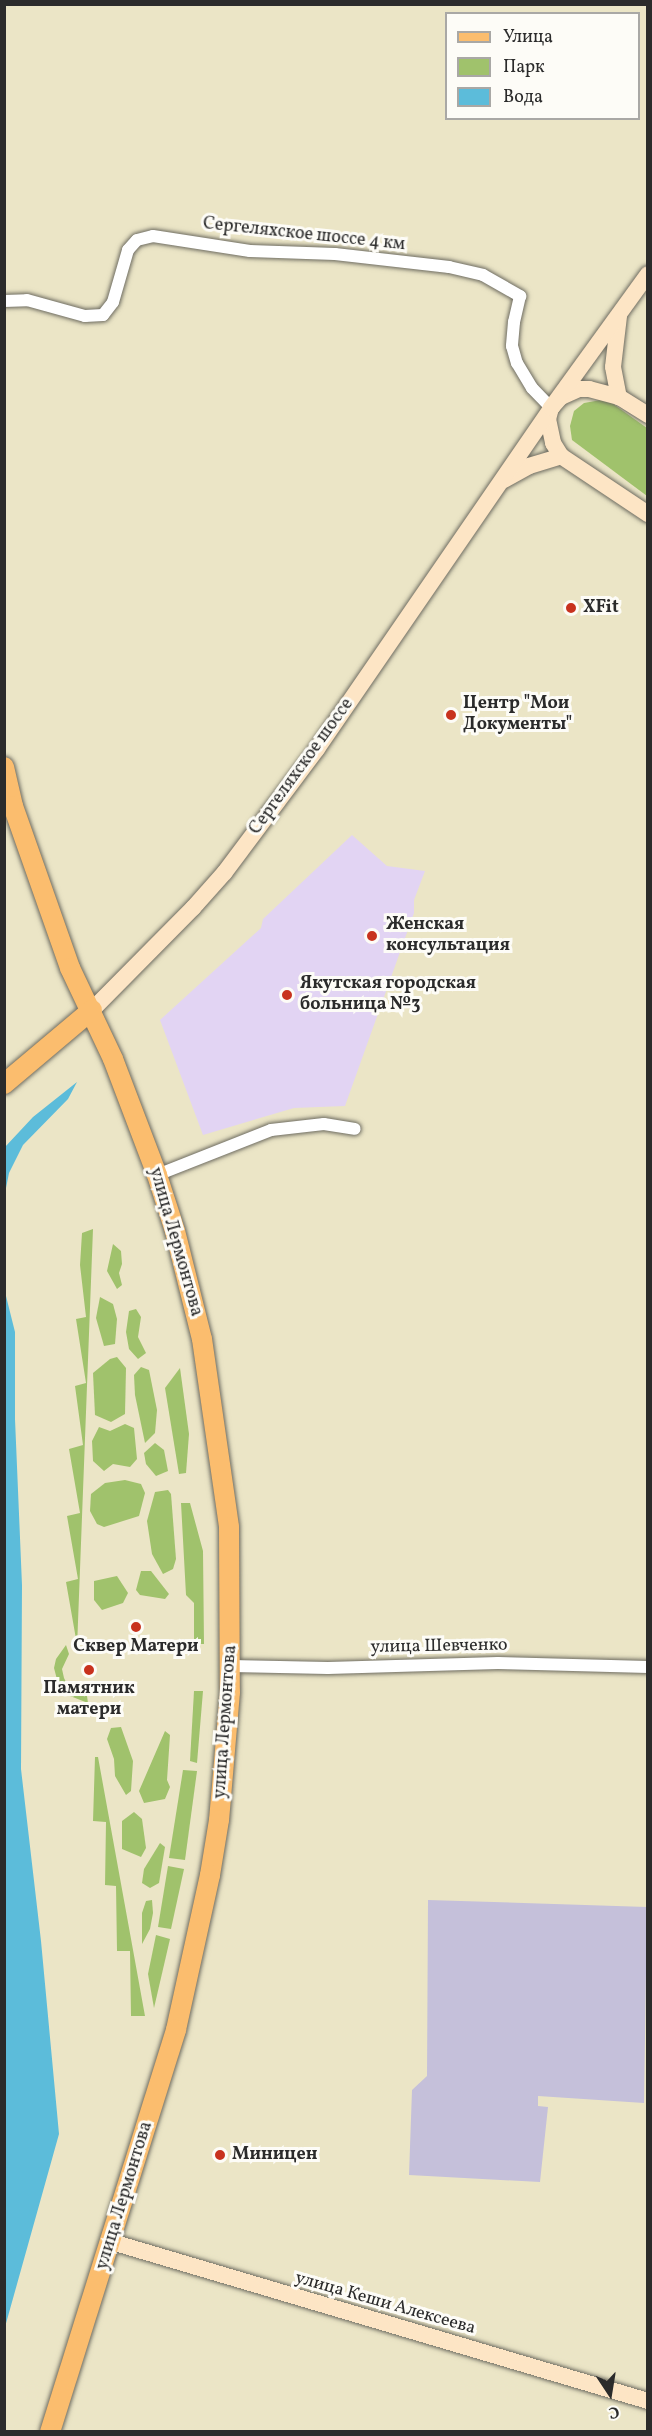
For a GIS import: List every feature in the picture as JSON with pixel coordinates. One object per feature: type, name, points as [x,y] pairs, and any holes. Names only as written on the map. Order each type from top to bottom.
[{"type":"main road","name":"Сергеляхское шоссе","points":[[4,1084],[92,1010],[194,908],[225,872],[336,722],[551,408],[648,274]]},
{"type":"main road","points":[[619,313],[613,366],[619,397]]},
{"type":"main road","name":"Сергеляхское шоссе","points":[[551,408],[561,397],[579,389],[599,390],[619,397],[648,415]]},
{"type":"main road","points":[[551,408],[548,419],[550,432],[561,456],[648,514]]},
{"type":"main road","points":[[501,482],[529,466],[561,456]]},
{"type":"main road","name":"улица Лермонтова","points":[[4,766],[13,806],[70,968],[92,1010],[157,1174],[175,1231],[202,1339],[216,1420],[229,1527],[231,1666],[219,1820],[186,1993],[112,2242],[50,2432]]},
{"type":"main road","name":"улица Кеши Алексеева","points":[[112,2242],[648,2401]]},
{"type":"street","name":"Сергеляхское шоссе 4 км","points":[[4,301],[27,300],[85,316],[103,315],[113,302],[128,250],[137,240],[153,236],[250,250],[335,254],[449,267],[483,275],[520,296],[514,322],[512,346],[517,363],[532,387],[551,408]]},
{"type":"street","points":[[157,1174],[271,1130],[324,1124],[355,1129]]},
{"type":"street","name":"улица Шевченко","points":[[231,1666],[328,1668],[498,1663],[648,1667]]},
{"type":"shaded area","name":"Якутская городская больница №3","points":[[352,835],[387,866],[425,871],[414,900],[414,913],[345,1106],[294,1108],[203,1135],[160,1020],[261,928],[263,919]]},
{"type":"shaded area","points":[[428,1900],[647,1907],[644,2103],[538,2096],[538,2106],[548,2107],[540,2182],[409,2175],[412,2090],[427,2076]]},
{"type":"green space","points":[[609,401],[647,428],[647,496],[572,440],[570,426],[574,411],[584,403]]},
{"type":"green space","points":[[93,1229],[77,1648],[73,1650],[71,1642],[76,1639],[66,1582],[78,1579],[67,1516],[80,1513],[69,1449],[83,1445],[75,1386],[86,1383],[76,1319],[86,1317],[80,1265],[82,1233]]},
{"type":"green space","points":[[113,1244],[121,1251],[122,1264],[119,1273],[122,1285],[117,1289],[107,1271]]},
{"type":"green space","points":[[100,1297],[113,1304],[117,1319],[115,1344],[104,1346],[96,1318]]},
{"type":"green space","points":[[136,1309],[141,1317],[138,1337],[146,1353],[138,1359],[129,1349],[126,1332],[129,1311]]},
{"type":"green space","points":[[117,1357],[126,1368],[125,1414],[111,1422],[95,1415],[93,1373],[110,1359]]},
{"type":"green space","points":[[141,1367],[149,1370],[157,1410],[155,1433],[145,1443],[135,1395],[134,1375]]},
{"type":"green space","points":[[180,1368],[189,1434],[186,1473],[179,1474],[165,1388]]},
{"type":"green space","points":[[125,1424],[134,1428],[137,1459],[130,1467],[113,1464],[104,1471],[93,1461],[92,1441],[99,1427],[110,1431]]},
{"type":"green space","points":[[155,1443],[164,1450],[168,1471],[156,1476],[146,1464],[144,1453]]},
{"type":"green space","points":[[125,1480],[141,1484],[145,1493],[139,1516],[104,1527],[97,1524],[90,1511],[91,1494],[105,1483]]},
{"type":"green space","points":[[168,1490],[171,1494],[176,1559],[173,1569],[163,1574],[152,1554],[147,1521],[155,1492]]},
{"type":"green space","points":[[181,1503],[190,1503],[203,1551],[204,1644],[194,1644],[194,1603],[186,1595]]},
{"type":"green space","points":[[141,1571],[151,1571],[169,1594],[165,1599],[140,1595],[136,1590]]},
{"type":"green space","points":[[117,1576],[128,1593],[123,1603],[102,1610],[94,1600],[94,1581]]},
{"type":"green space","points":[[66,1645],[69,1654],[62,1669],[64,1678],[69,1688],[87,1696],[88,1703],[65,1694],[59,1687],[54,1668],[56,1659]]},
{"type":"green space","points":[[194,1691],[203,1691],[197,1763],[190,1761]]},
{"type":"green space","points":[[121,1727],[133,1761],[131,1791],[126,1795],[115,1776],[114,1759],[107,1739],[111,1728]]},
{"type":"green space","points":[[165,1731],[170,1735],[167,1780],[170,1787],[165,1799],[144,1803],[139,1791]]},
{"type":"green space","points":[[95,1757],[98,1757],[145,2016],[131,2016],[130,1951],[117,1951],[116,1886],[105,1885],[106,1822],[93,1821]]},
{"type":"green space","points":[[183,1770],[197,1771],[185,1860],[169,1858]]},
{"type":"green space","points":[[134,1812],[142,1819],[146,1848],[141,1857],[122,1849],[122,1821]]},
{"type":"green space","points":[[160,1843],[165,1847],[159,1883],[150,1888],[142,1883],[144,1869]]},
{"type":"green space","points":[[168,1866],[184,1869],[171,1929],[158,1927]]},
{"type":"green space","points":[[152,1900],[153,1913],[150,1929],[142,1944],[142,1913],[146,1901]]},
{"type":"green space","points":[[156,1935],[170,1939],[154,2008],[148,1974]]},
{"type":"water","points":[[77,1082],[68,1099],[23,1145],[9,1173],[5,1193],[5,1147],[33,1117]]},
{"type":"water","points":[[5,1292],[15,1332],[15,1419],[22,1585],[21,1769],[41,1941],[59,2134],[5,2327]]},
{"type":"place","name":"XFit","points":[[571,608]]},
{"type":"place","name":"Центр \"Мои Документы\"","points":[[451,715]]},
{"type":"place","name":"Женская консультация","points":[[372,936]]},
{"type":"place","name":"Якутская городская больница №3","points":[[287,995]]},
{"type":"place","name":"Сквер Матери","points":[[136,1627]]},
{"type":"place","name":"Памятник матери","points":[[89,1670]]},
{"type":"place","name":"Миницен","points":[[220,2155]]}]
